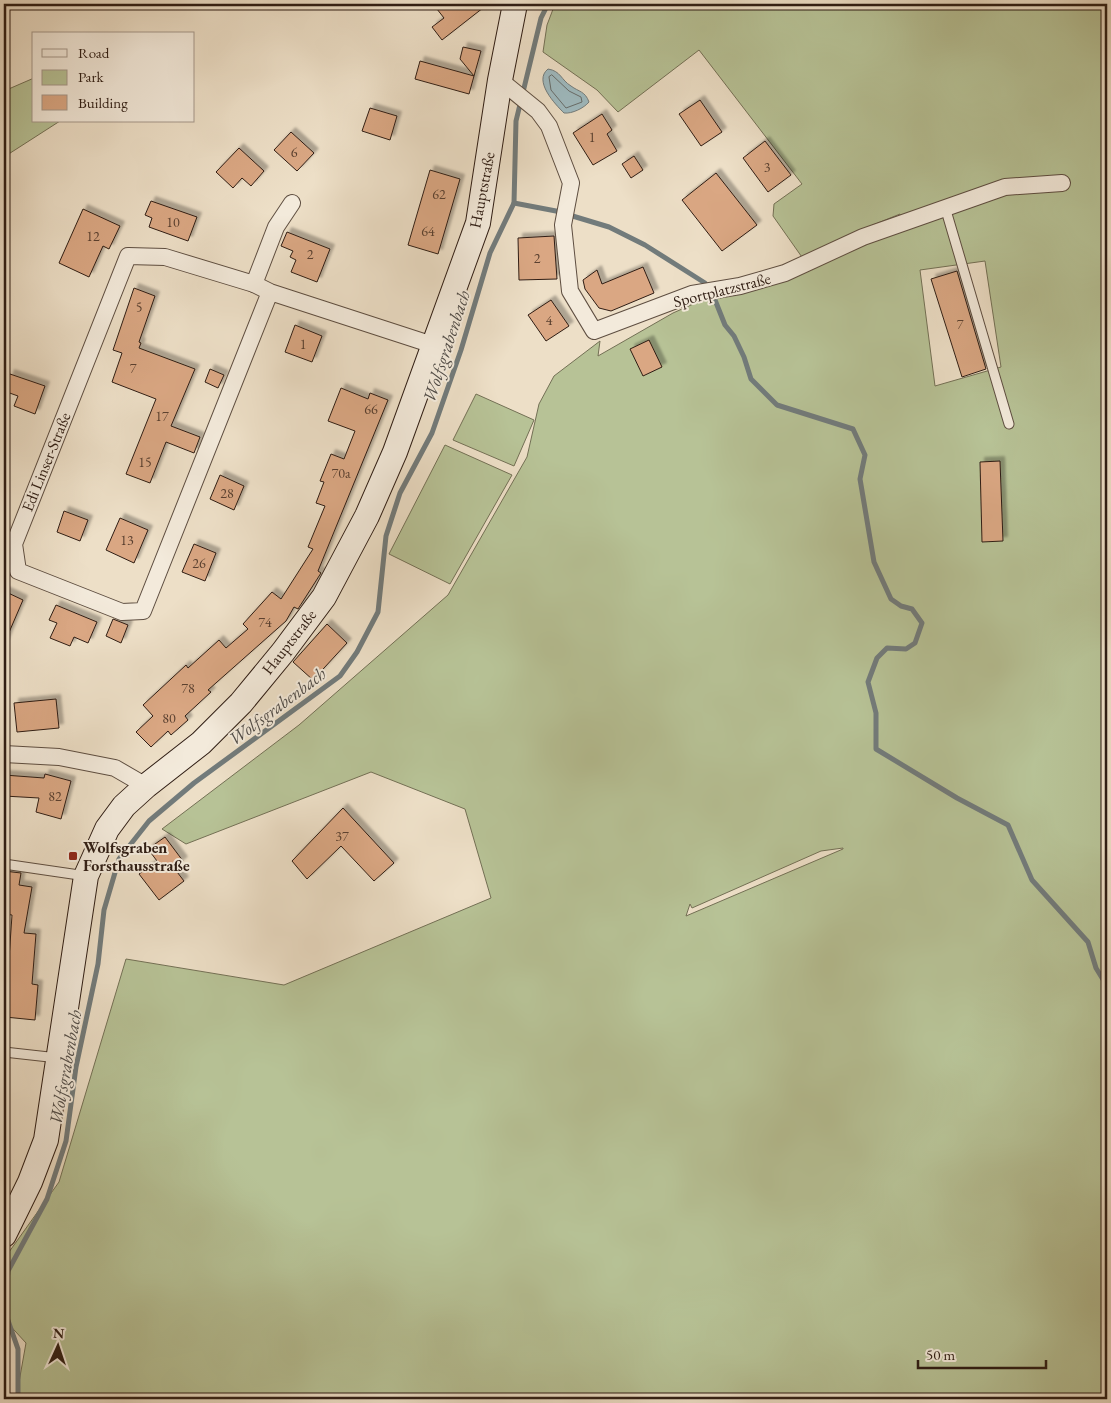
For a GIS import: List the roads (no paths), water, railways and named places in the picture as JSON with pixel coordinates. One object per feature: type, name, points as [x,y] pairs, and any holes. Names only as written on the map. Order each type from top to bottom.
[{"type":"main road","name":"Hauptstraße","points":[[4,1235],[30,1182],[46,1140],[86,876],[107,829],[124,806],[146,786],[202,743],[240,703],[324,598],[367,516],[395,452],[478,223],[508,87],[515,4]]},
{"type":"street","name":"Sportplatzstraße","points":[[508,87],[538,111],[549,126],[571,183],[563,225],[570,291],[594,331],[692,294],[740,286],[786,273],[863,237],[1005,187],[1062,183]]},
{"type":"street","points":[[254,284],[276,227],[292,203]]},
{"type":"street","name":"Edi Linser-Straße","points":[[270,292],[142,611],[122,612],[18,571],[14,544],[128,256],[165,257],[254,284],[270,292],[433,345]]},
{"type":"street","points":[[4,754],[59,757],[115,768],[146,786]]},
{"type":"lane","points":[[945,207],[1009,424]]},
{"type":"lane","points":[[4,864],[86,876]]},
{"type":"lane","points":[[4,1052],[59,1058]]},
{"type":"water","points":[[548,69],[556,72],[568,84],[584,94],[589,102],[578,110],[564,113],[551,98],[544,86],[544,74]]},
{"type":"waterway","name":"Wolfsgrabenbach","points":[[18,1399],[18,1349],[4,1309],[8,1271],[47,1199],[66,1141],[76,1067],[98,964],[104,910],[119,859],[149,821],[194,783],[340,676],[357,652],[378,612],[386,536],[400,493],[432,433],[461,350],[490,253],[514,203],[516,121],[541,18],[548,4]]},
{"type":"waterway","points":[[514,203],[556,211],[609,227],[645,245],[705,283]]},
{"type":"waterway","points":[[715,300],[725,325],[734,336],[744,357],[751,379],[777,405],[853,429],[865,455],[860,479],[874,562],[891,599],[901,606],[912,609],[922,623],[915,643],[906,649],[887,648],[877,658],[868,682],[876,713],[876,749],[957,798],[1008,825],[1032,880],[1088,942],[1096,968],[1107,986]]},
{"type":"place","name":"Wolfsgraben Forsthausstraße","points":[[73,856]]}]
